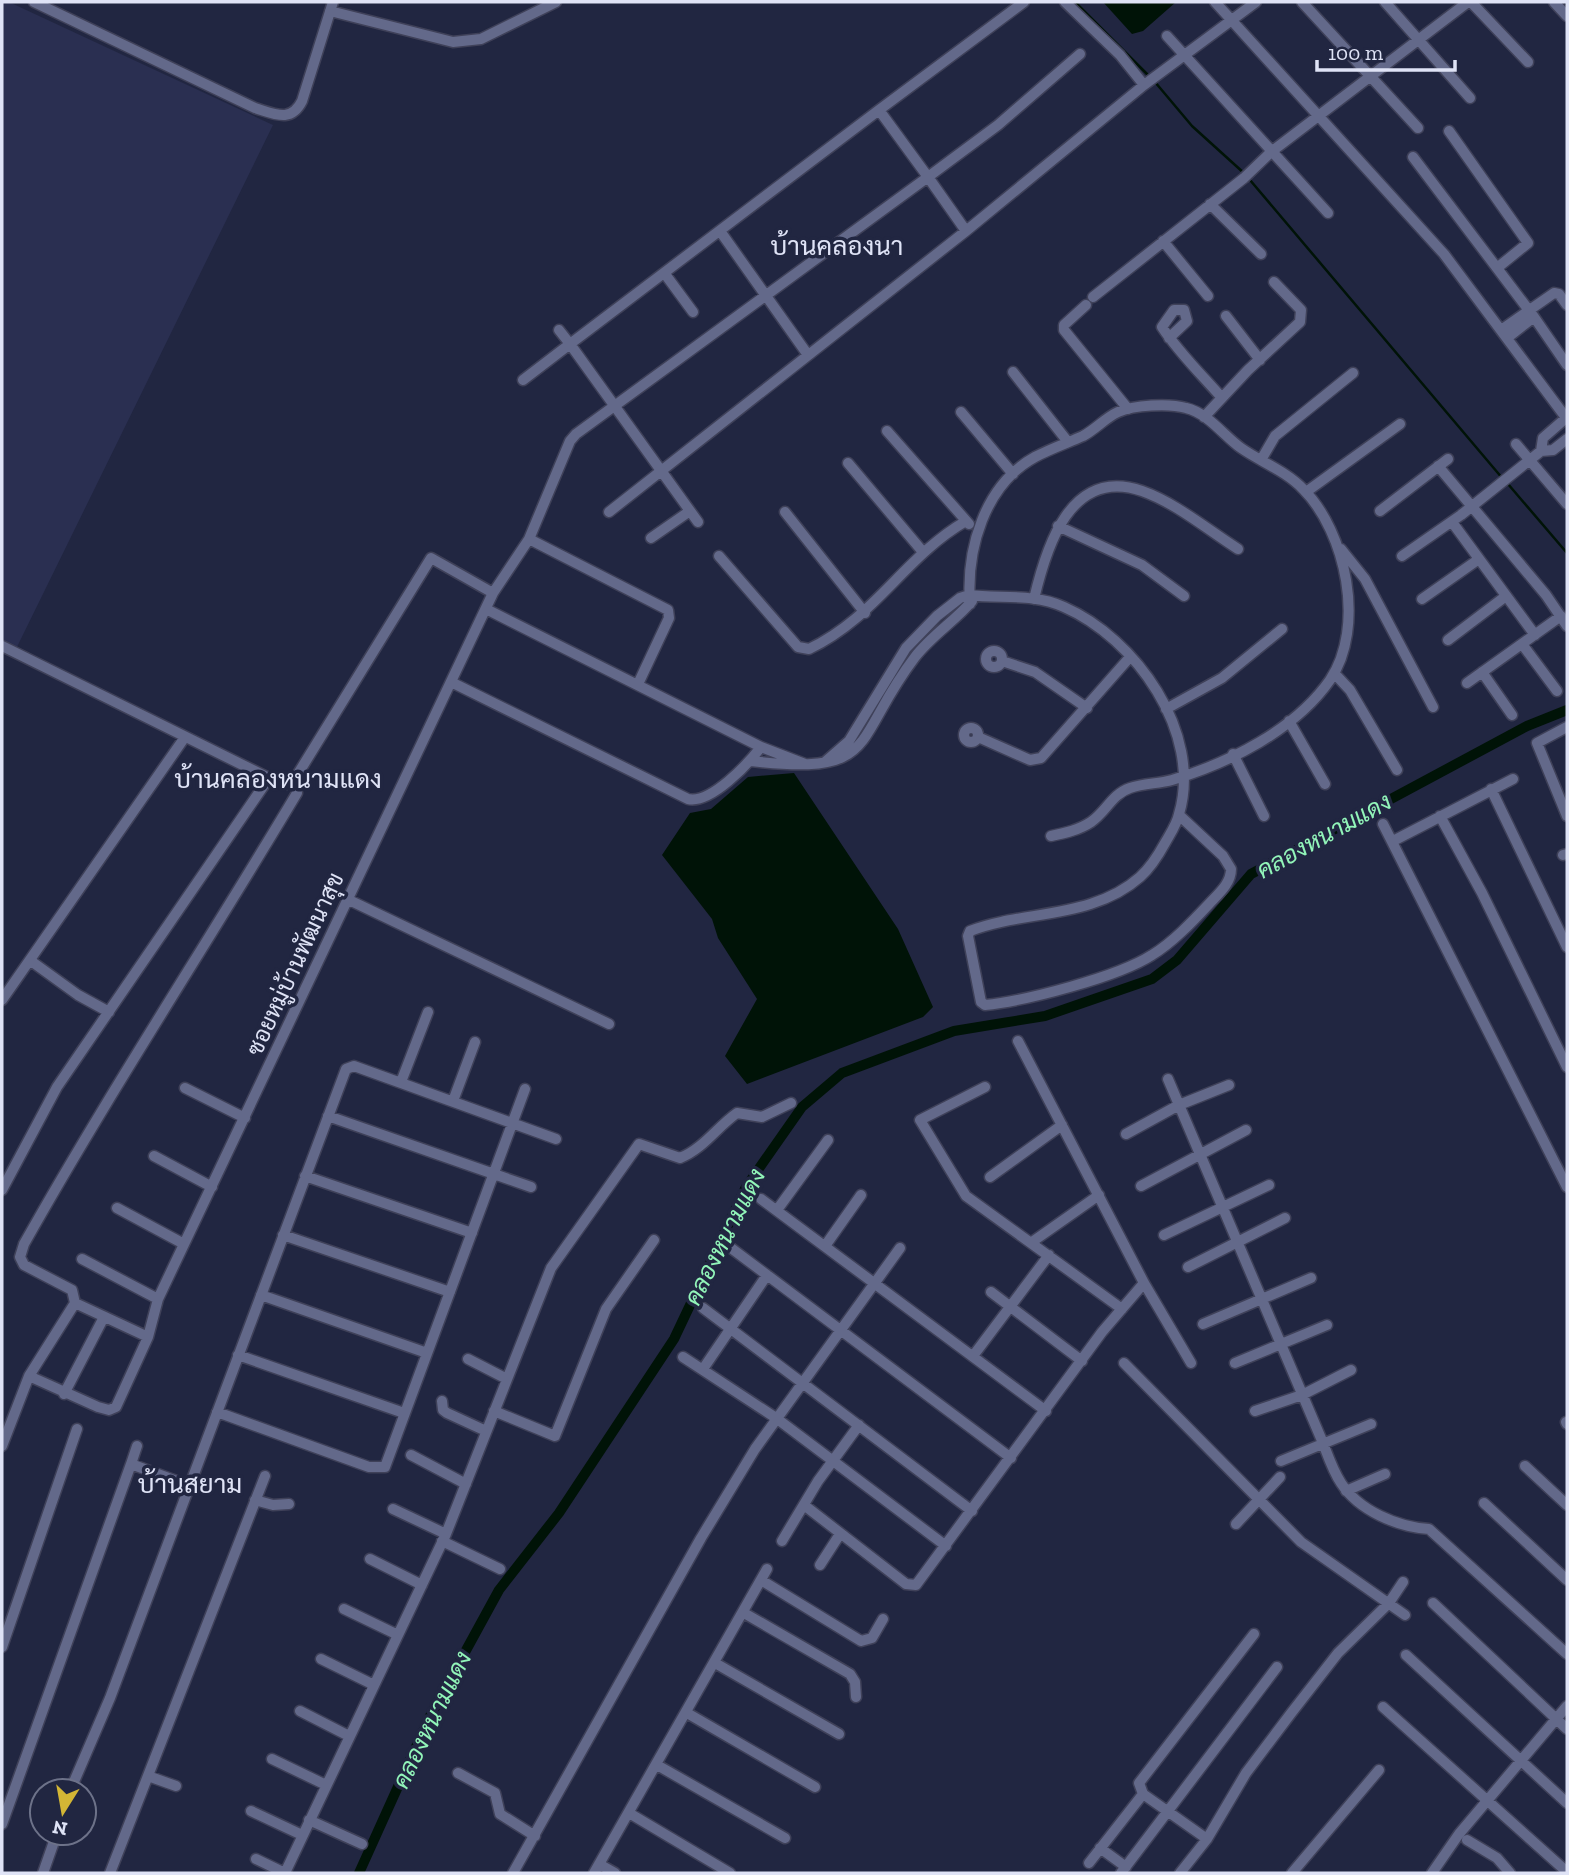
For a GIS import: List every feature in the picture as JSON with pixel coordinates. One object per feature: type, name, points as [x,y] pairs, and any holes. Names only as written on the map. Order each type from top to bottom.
[{"type":"street","points":[[34,2],[255,108],[283,117],[297,111],[302,101],[331,6],[440,40],[463,42],[481,39],[556,2]]},
{"type":"street","points":[[523,380],[1024,2]]},
{"type":"street","points":[[1065,2],[1150,81]]},
{"type":"street","points":[[1215,2],[1444,254],[1567,418],[1543,438],[1541,452]]},
{"type":"street","points":[[609,512],[966,231],[1150,81],[1256,2]]},
{"type":"street","points":[[1302,2],[1418,128]]},
{"type":"street","points":[[1385,2],[1470,98]]},
{"type":"street","points":[[1128,409],[1064,330],[1064,325],[1089,301],[1247,175],[1271,152],[1470,2],[1528,62]]},
{"type":"street","points":[[1554,2],[1567,16]]},
{"type":"street","points":[[1167,36],[1328,213]]},
{"type":"street","name":"ซอยหมู่บ้านพัฒนาสุข","points":[[29,1376],[64,1394],[102,1408],[109,1410],[116,1407],[148,1337],[158,1299],[183,1243],[349,900],[493,593],[529,539],[570,441],[998,125],[1080,54]]},
{"type":"street","points":[[879,110],[966,231]]},
{"type":"street","points":[[1448,131],[1528,243],[1497,268]]},
{"type":"street","points":[[1413,157],[1567,365]]},
{"type":"street","points":[[1210,204],[1261,254]]},
{"type":"street","points":[[720,231],[808,355]]},
{"type":"street","points":[[1163,241],[1208,296]]},
{"type":"street","points":[[665,274],[693,312]]},
{"type":"street","points":[[1204,417],[1260,360],[1297,328],[1301,310],[1274,282]]},
{"type":"street","points":[[1504,334],[1554,293],[1559,294],[1567,304]]},
{"type":"street","points":[[1226,316],[1260,360]]},
{"type":"street","points":[[559,330],[698,522]]},
{"type":"street","points":[[1169,338],[1222,398]]},
{"type":"street","points":[[1013,372],[1068,442]]},
{"type":"street","points":[[1261,460],[1275,436],[1353,373]]},
{"type":"street","points":[[974,598],[977,530],[983,514],[1013,474],[1035,457],[1128,409],[1187,408],[1204,417],[1242,449],[1284,473],[1306,492],[1332,529],[1341,549],[1365,579],[1433,707]]},
{"type":"street","points":[[961,412],[1013,474]]},
{"type":"street","points":[[1306,492],[1401,424]]},
{"type":"street","points":[[887,432],[977,530]]},
{"type":"street","points":[[1402,556],[1452,522],[1541,452],[1553,450],[1567,439]]},
{"type":"street","points":[[1516,444],[1567,504]]},
{"type":"street","points":[[1380,512],[1448,458]]},
{"type":"street","points":[[848,463],[923,552]]},
{"type":"street","points":[[1438,466],[1564,621],[1535,635],[1466,683]]},
{"type":"street","points":[[1034,599],[1043,558],[1058,526],[1072,506],[1098,491],[1136,489],[1156,498],[1238,549]]},
{"type":"street","points":[[651,538],[690,511]]},
{"type":"street","points":[[785,512],[865,613]]},
{"type":"street","points":[[719,556],[768,614],[803,649],[833,638],[865,613],[923,552],[966,521]]},
{"type":"street","points":[[1452,522],[1535,635]]},
{"type":"street","points":[[1058,526],[1142,565],[1184,596]]},
{"type":"street","points":[[529,539],[668,610],[669,618],[638,684]]},
{"type":"street","points":[[1051,836],[1092,821],[1122,791],[1183,775],[1233,754],[1289,721],[1314,698],[1334,673],[1348,632],[1341,549]]},
{"type":"street","points":[[2,646],[282,784],[296,777],[431,558],[493,593]]},
{"type":"street","points":[[1422,599],[1479,559]]},
{"type":"street","points":[[751,761],[805,764],[847,757],[864,742],[914,658],[937,632],[974,598],[1001,595],[1061,605],[1107,632],[1151,683],[1166,709],[1177,740],[1183,775],[1179,815],[1160,852],[1141,877],[1111,896],[1078,908],[970,931],[968,936],[982,1004],[1094,979],[1151,956],[1196,918],[1228,883],[1231,869],[1223,856],[1179,815]]},
{"type":"street","points":[[1448,640],[1506,596]]},
{"type":"street","points":[[486,609],[761,747],[805,764]]},
{"type":"street","points":[[1166,709],[1222,678],[1282,629]]},
{"type":"street","points":[[1522,644],[1557,691]]},
{"type":"street","points":[[978,737],[1037,760],[1046,754],[1130,657]]},
{"type":"street","points":[[1002,661],[1035,672],[1087,708]]},
{"type":"street","points":[[1482,672],[1511,715]]},
{"type":"street","points":[[1334,673],[1349,690],[1397,770]]},
{"type":"street","points":[[451,682],[688,799],[707,797],[751,761],[761,747]]},
{"type":"street","points":[[1289,721],[1325,784]]},
{"type":"street","points":[[1567,727],[1537,743],[1567,816]]},
{"type":"street","points":[[2,1000],[185,737]]},
{"type":"street","points":[[1233,754],[1264,816]]},
{"type":"street","points":[[2,1189],[57,1087],[269,778]]},
{"type":"street","points":[[1393,841],[1513,779]]},
{"type":"street","points":[[1492,789],[1567,947]]},
{"type":"street","points":[[2,1446],[29,1376],[75,1303],[72,1290],[24,1265],[20,1256],[24,1244],[83,1142],[207,944],[297,793]]},
{"type":"street","points":[[1440,816],[1482,893],[1567,1067]]},
{"type":"street","points":[[1383,824],[1567,1187]]},
{"type":"street","points":[[349,900],[609,1024]]},
{"type":"street","points":[[31,961],[78,995],[110,1012]]},
{"type":"street","points":[[401,1082],[428,1012]]},
{"type":"street","points":[[1018,1041],[1144,1283],[1191,1363]]},
{"type":"street","points":[[453,1101],[475,1042]]},
{"type":"street","points":[[75,1777],[110,1699],[305,1176],[349,1066],[401,1082],[556,1139]]},
{"type":"street","points":[[1167,1079],[1302,1395],[1346,1491],[1372,1511],[1405,1528],[1429,1529],[1567,1654]]},
{"type":"street","points":[[1126,1134],[1178,1105],[1229,1085]]},
{"type":"street","points":[[985,1087],[921,1118],[921,1125],[966,1196],[1122,1309]]},
{"type":"street","points":[[185,1088],[245,1118]]},
{"type":"street","points":[[217,1412],[376,1469],[386,1465],[525,1089]]},
{"type":"street","points":[[256,1859],[285,1873],[444,1538],[557,1258],[639,1144],[680,1158],[698,1148],[721,1124],[737,1113],[762,1117],[791,1103]]},
{"type":"street","points":[[328,1116],[531,1187]]},
{"type":"street","points":[[990,1177],[1062,1125]]},
{"type":"street","points":[[1141,1186],[1246,1130]]},
{"type":"street","points":[[776,1210],[828,1139]]},
{"type":"street","points":[[154,1156],[212,1185]]},
{"type":"street","points":[[305,1176],[472,1233]]},
{"type":"street","points":[[1164,1235],[1269,1185]]},
{"type":"street","points":[[825,1246],[861,1195]]},
{"type":"street","points":[[1032,1242],[1099,1195]]},
{"type":"street","points":[[761,1199],[1046,1411]]},
{"type":"street","points":[[117,1208],[183,1243]]},
{"type":"street","points":[[1188,1267],[1236,1240],[1285,1218]]},
{"type":"street","points":[[283,1235],[450,1292]]},
{"type":"street","points":[[494,1411],[555,1436],[606,1309],[654,1240]]},
{"type":"street","points":[[731,1248],[1011,1458]]},
{"type":"street","points":[[513,1873],[701,1538],[776,1418],[900,1248]]},
{"type":"street","points":[[973,1356],[1049,1255]]},
{"type":"street","points":[[82,1259],[158,1299]]},
{"type":"street","points":[[703,1369],[767,1275]]},
{"type":"street","points":[[1203,1324],[1311,1278]]},
{"type":"street","points":[[803,1505],[912,1587],[920,1581],[1082,1361],[1144,1283]]},
{"type":"street","points":[[991,1292],[1082,1361]]},
{"type":"street","points":[[261,1295],[427,1353]]},
{"type":"street","points":[[75,1303],[148,1337]]},
{"type":"street","points":[[703,1308],[972,1511]]},
{"type":"street","points":[[64,1394],[104,1317]]},
{"type":"street","points":[[1235,1363],[1327,1325]]},
{"type":"street","points":[[238,1355],[404,1413]]},
{"type":"street","points":[[683,1357],[776,1418],[946,1546]]},
{"type":"street","points":[[468,1359],[507,1379]]},
{"type":"street","points":[[1124,1363],[1301,1542],[1405,1615]]},
{"type":"street","points":[[1255,1411],[1302,1395],[1351,1370]]},
{"type":"street","points":[[442,1401],[443,1410],[447,1413],[486,1431]]},
{"type":"street","points":[[1281,1461],[1371,1424]]},
{"type":"street","points":[[782,1541],[803,1505],[859,1425]]},
{"type":"street","points":[[2,1647],[77,1429]]},
{"type":"street","points":[[2,1824],[137,1446]]},
{"type":"street","points":[[411,1455],[466,1484]]},
{"type":"street","points":[[131,1464],[190,1486]]},
{"type":"street","points":[[1525,1466],[1567,1505]]},
{"type":"street","points":[[1346,1491],[1385,1474]]},
{"type":"street","points":[[110,1873],[265,1476]]},
{"type":"street","points":[[1236,1524],[1280,1477]]},
{"type":"street","points":[[255,1500],[273,1505],[289,1504]]},
{"type":"street","points":[[1484,1503],[1567,1580]]},
{"type":"street","points":[[393,1509],[500,1569]]},
{"type":"street","points":[[820,1566],[840,1534]]},
{"type":"street","points":[[370,1559],[422,1586]]},
{"type":"street","points":[[615,1873],[597,1869],[744,1614],[767,1569]]},
{"type":"street","points":[[761,1580],[862,1641],[872,1638],[883,1619]]},
{"type":"street","points":[[1180,1873],[1207,1839],[1246,1773],[1307,1692],[1338,1653],[1389,1603],[1403,1582]]},
{"type":"street","points":[[1433,1603],[1567,1729]]},
{"type":"street","points":[[344,1609],[398,1635]]},
{"type":"street","points":[[744,1614],[850,1674],[855,1682],[856,1697]]},
{"type":"street","points":[[1207,1839],[1143,1794],[1139,1783],[1254,1634]]},
{"type":"street","points":[[1406,1655],[1567,1803]]},
{"type":"street","points":[[321,1659],[374,1685]]},
{"type":"street","points":[[715,1663],[839,1734]]},
{"type":"street","points":[[1100,1848],[1124,1870],[1277,1667]]},
{"type":"street","points":[[1433,1873],[1459,1834],[1567,1706]]},
{"type":"street","points":[[1384,1707],[1567,1872]]},
{"type":"street","points":[[299,1711],[349,1736]]},
{"type":"street","points":[[687,1713],[816,1787]]},
{"type":"street","points":[[272,1759],[326,1785]]},
{"type":"street","points":[[657,1765],[785,1838]]},
{"type":"street","points":[[1292,1873],[1379,1770]]},
{"type":"street","points":[[458,1773],[495,1793],[499,1798],[500,1814],[535,1836]]},
{"type":"street","points":[[148,1776],[176,1786]]},
{"type":"street","points":[[1088,1863],[1143,1794]]},
{"type":"street","points":[[251,1811],[302,1835]]},
{"type":"street","points":[[629,1814],[730,1873]]},
{"type":"street","points":[[309,1820],[362,1844]]},
{"type":"street","points":[[1468,1840],[1497,1858],[1510,1873]]},
{"type":"street","points":[[43,1873],[52,1847]]},
{"type":"shaded area","points":[[2,2],[9,2],[273,125],[14,653],[2,647]]},
{"type":"shaded area","points":[[1103,2],[1176,2],[1143,31],[1132,34]]},
{"type":"shaded area","points":[[794,773],[898,929],[933,1007],[923,1017],[747,1084],[725,1056],[757,999],[718,938],[712,919],[662,855],[690,813],[711,809],[748,777]]},
{"type":"waterway","points":[[1075,2],[1150,77]]},
{"type":"waterway","points":[[1155,82],[1192,126],[1245,174]]},
{"type":"waterway","points":[[1250,180],[1503,479]]},
{"type":"waterway","points":[[1508,484],[1567,553]]},
{"type":"waterway","name":"คลองหนามแดง","points":[[359,1873],[429,1718],[499,1590],[559,1513],[674,1339],[746,1187],[802,1107],[842,1073],[954,1031],[1045,1016],[1152,979],[1177,960],[1251,874],[1527,726],[1567,710]]},
{"type":"district","name":"บ้านคลองนา","points":[[837,246]]},
{"type":"district","name":"บ้านคลองหนามแดง","points":[[278,779]]},
{"type":"district","name":"บ้านสยาม","points":[[190,1484]]}]
